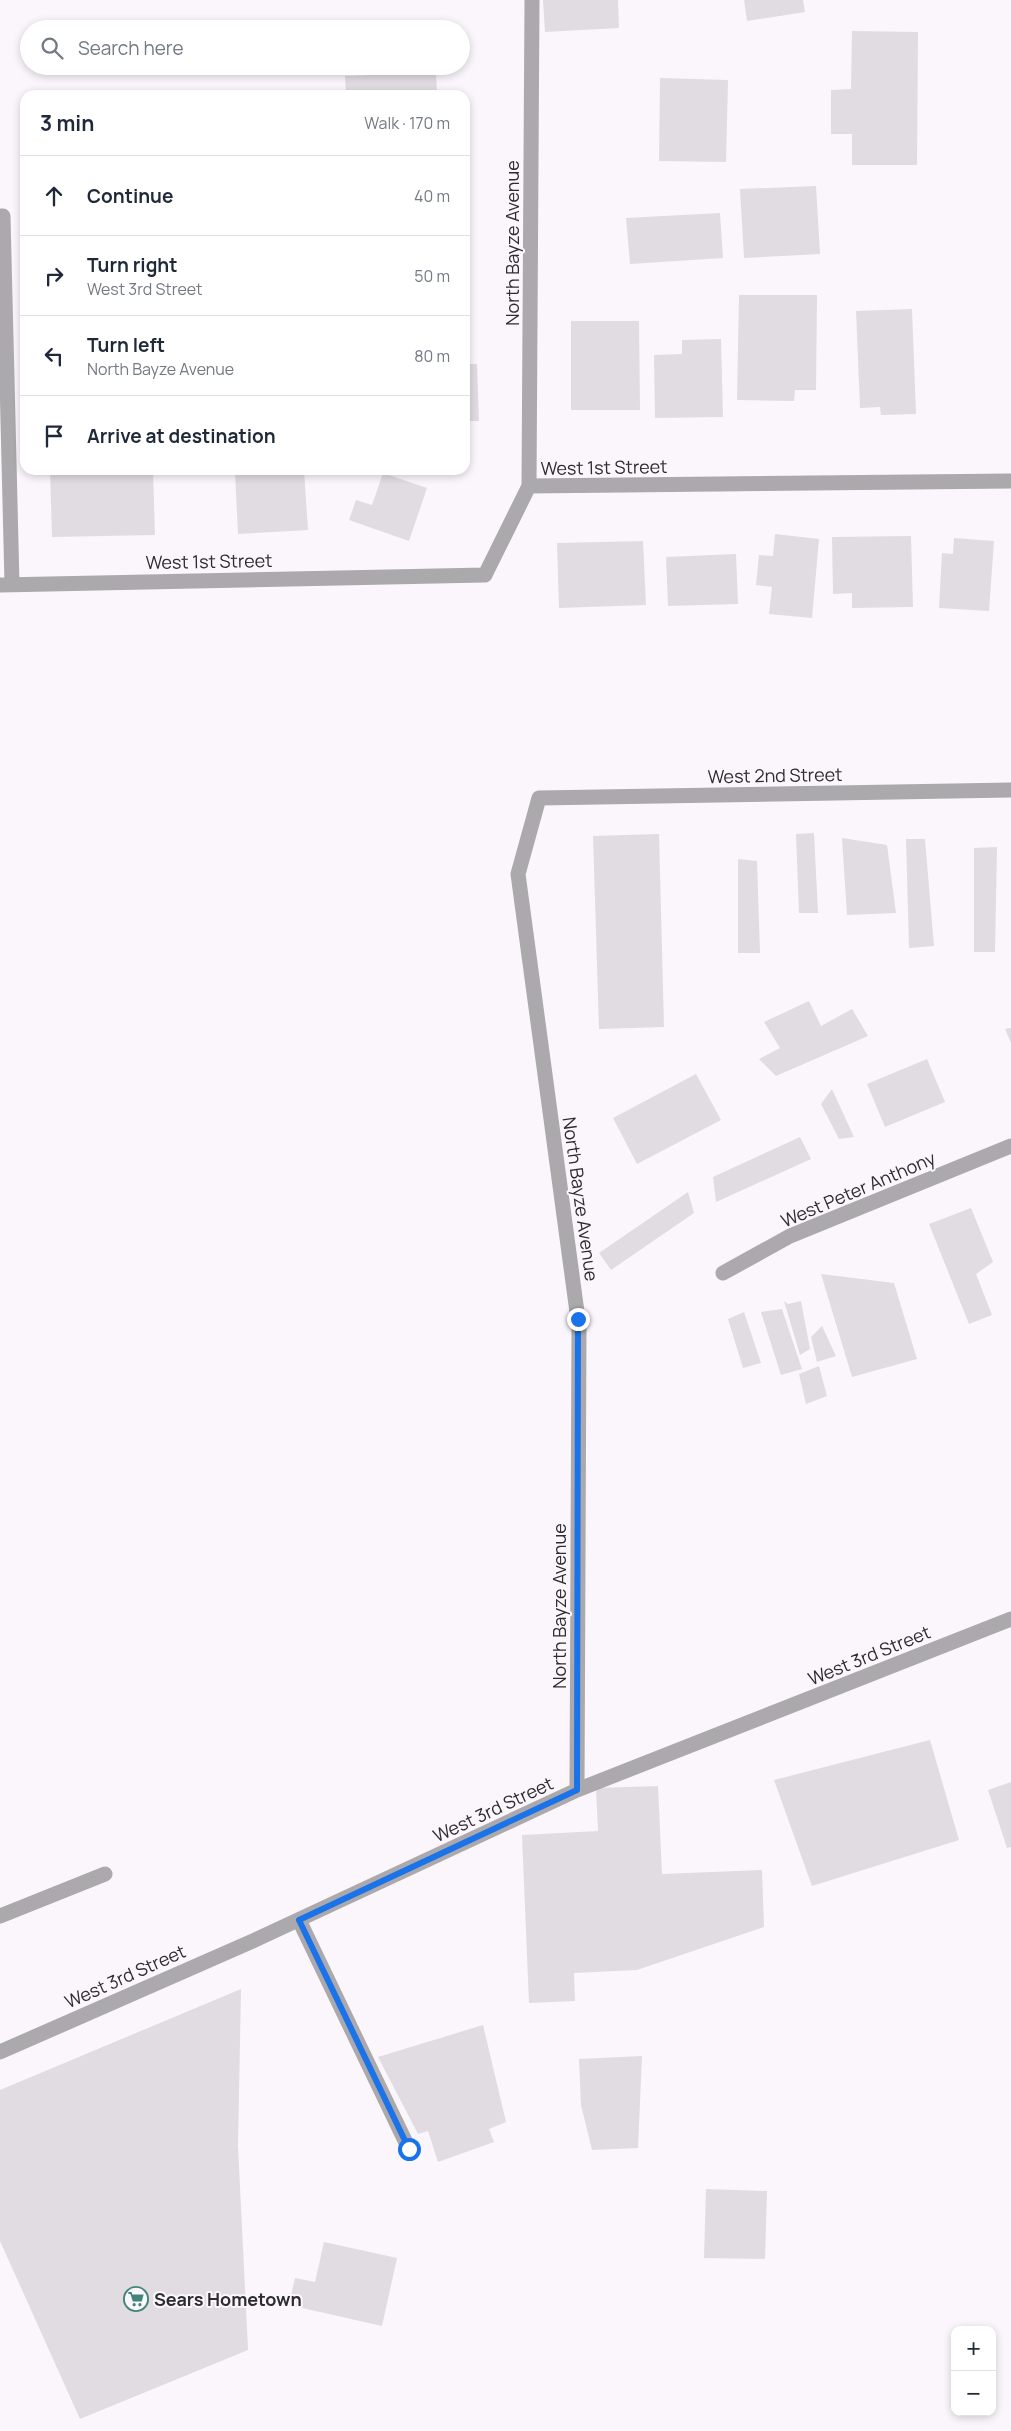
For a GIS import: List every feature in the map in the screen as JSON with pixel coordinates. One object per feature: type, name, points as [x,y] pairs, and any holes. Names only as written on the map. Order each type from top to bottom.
[{"type":"street","name":"North Bayze Avenue","points":[[529,486],[532,0]]},
{"type":"street","points":[[2,216],[6,584]]},
{"type":"street","name":"West 1st Street","points":[[6,584],[485,575],[529,486],[1011,481]]},
{"type":"street","name":"West 2nd Street","points":[[539,798],[1011,790]]},
{"type":"street","name":"North Bayze Avenue","points":[[539,798],[518,874],[579,1327],[577,1790]]},
{"type":"street","name":"West Peter Anthony","points":[[723,1273],[790,1236],[1011,1146]]},
{"type":"street","name":"West 3rd Street","points":[[0,2052],[299,1920],[577,1790],[1011,1619]]},
{"type":"street","points":[[0,1916],[105,1874]]},
{"type":"street","points":[[299,1920],[409,2149]]},
{"type":"building","points":[[543,0],[618,0],[619,28],[545,32]]},
{"type":"building","points":[[744,0],[803,0],[805,12],[747,21]]},
{"type":"building","points":[[852,31],[918,32],[917,165],[852,165],[852,134],[831,134],[831,90],[851,89]]},
{"type":"building","points":[[436,75],[437,90],[346,90],[345,76]]},
{"type":"building","points":[[660,78],[728,80],[726,162],[659,161]]},
{"type":"building","points":[[816,186],[820,254],[744,258],[740,189]]},
{"type":"building","points":[[720,213],[723,258],[630,264],[626,218]]},
{"type":"building","points":[[739,295],[817,295],[816,390],[795,390],[794,401],[737,400]]},
{"type":"building","points":[[912,309],[916,414],[881,415],[880,407],[860,408],[856,311]]},
{"type":"building","points":[[571,321],[639,321],[640,410],[571,410]]},
{"type":"building","points":[[721,339],[723,417],[655,418],[654,355],[682,354],[682,340]]},
{"type":"building","points":[[470,364],[477,364],[479,421],[470,421]]},
{"type":"building","points":[[50,475],[153,475],[155,535],[52,537]]},
{"type":"building","points":[[235,475],[304,475],[308,530],[238,534]]},
{"type":"building","points":[[382,475],[389,475],[427,488],[409,541],[349,520],[356,500],[372,505]]},
{"type":"building","points":[[775,534],[819,539],[812,618],[769,614],[772,587],[756,585],[759,555],[773,556]]},
{"type":"building","points":[[911,536],[913,607],[852,608],[852,593],[833,594],[832,537]]},
{"type":"building","points":[[954,538],[994,541],[989,611],[939,608],[942,553],[953,554]]},
{"type":"building","points":[[643,541],[646,605],[559,608],[557,543]]},
{"type":"building","points":[[736,554],[738,604],[668,606],[666,557]]},
{"type":"building","points":[[814,833],[818,913],[799,913],[796,834]]},
{"type":"building","points":[[659,834],[664,1027],[599,1029],[593,836]]},
{"type":"building","points":[[842,838],[887,845],[896,913],[847,915]]},
{"type":"building","points":[[906,839],[925,839],[934,946],[909,948]]},
{"type":"building","points":[[997,847],[995,952],[974,952],[974,848]]},
{"type":"building","points":[[738,859],[757,861],[760,953],[738,953]]},
{"type":"building","points":[[809,1001],[821,1026],[852,1009],[868,1036],[776,1076],[759,1059],[780,1048],[764,1022]]},
{"type":"building","points":[[1011,1028],[1011,1043],[1005,1029]]},
{"type":"building","points":[[927,1059],[945,1102],[885,1127],[867,1084]]},
{"type":"building","points":[[696,1074],[721,1120],[637,1164],[613,1118]]},
{"type":"building","points":[[832,1089],[854,1137],[839,1139],[821,1104]]},
{"type":"building","points":[[800,1137],[811,1159],[716,1202],[713,1177]]},
{"type":"building","points":[[688,1192],[694,1213],[611,1270],[599,1253]]},
{"type":"building","points":[[971,1208],[993,1262],[976,1274],[992,1315],[969,1324],[929,1224]]},
{"type":"building","points":[[821,1274],[894,1283],[917,1359],[852,1377]]},
{"type":"building","points":[[784,1301],[788,1304],[801,1301],[810,1349],[800,1355]]},
{"type":"building","points":[[782,1309],[802,1369],[781,1375],[761,1312]]},
{"type":"building","points":[[744,1312],[761,1363],[743,1368],[728,1319]]},
{"type":"building","points":[[822,1326],[836,1356],[817,1362],[811,1337]]},
{"type":"building","points":[[819,1366],[827,1396],[806,1404],[799,1374]]},
{"type":"building","points":[[930,1740],[959,1840],[812,1886],[774,1780]]},
{"type":"building","points":[[1011,1782],[1011,1847],[1007,1848],[988,1790]]},
{"type":"building","points":[[658,1786],[662,1874],[762,1870],[764,1927],[637,1970],[574,1973],[575,2001],[529,2003],[522,1835],[598,1831],[596,1788]]},
{"type":"building","points":[[241,1989],[238,2146],[248,2350],[80,2419],[0,2241],[0,2090]]},
{"type":"building","points":[[483,2025],[506,2122],[489,2129],[494,2142],[438,2162],[428,2131],[418,2134],[378,2057]]},
{"type":"building","points":[[642,2056],[638,2148],[592,2150],[581,2105],[579,2059]]},
{"type":"building","points":[[706,2189],[767,2191],[765,2259],[704,2258]]},
{"type":"building","points":[[324,2242],[397,2258],[382,2326],[289,2305],[295,2278],[315,2282]]},
{"type":"place","name":"Sears Hometown","points":[[136,2299]]},
{"type":"route","points":[[409,2149],[299,1920],[577,1790],[578,1319]]}]
